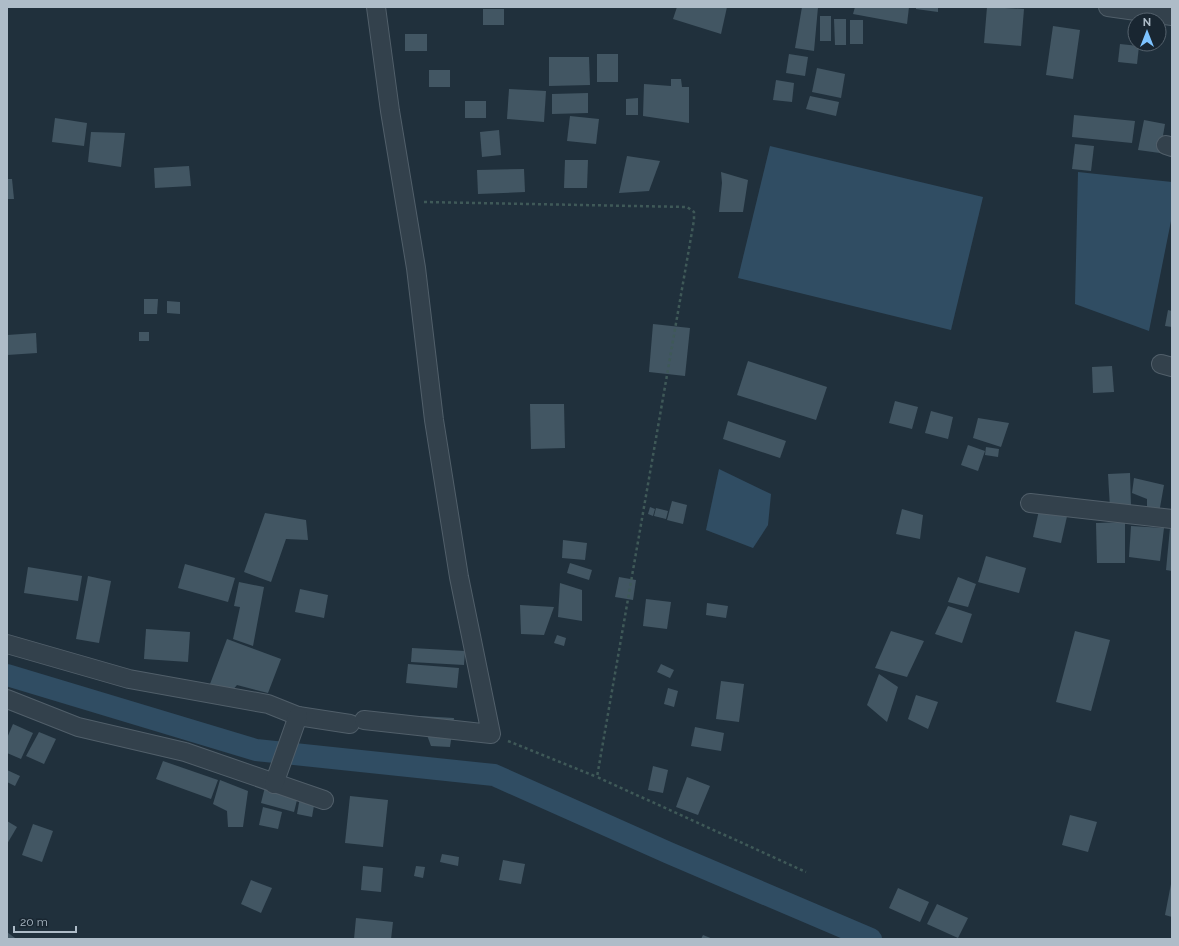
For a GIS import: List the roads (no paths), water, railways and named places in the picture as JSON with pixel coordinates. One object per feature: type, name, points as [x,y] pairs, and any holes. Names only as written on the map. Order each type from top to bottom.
[{"type":"street","points":[[7,644],[129,679],[268,704],[298,716],[491,734],[459,577],[434,420],[416,268],[390,111],[376,7]]},
{"type":"street","points":[[1108,7],[1172,16]]},
{"type":"street","points":[[1030,503],[1172,519]]},
{"type":"street","points":[[7,699],[78,727],[185,752],[324,800]]},
{"type":"street","points":[[274,784],[298,716]]},
{"type":"water","points":[[770,146],[983,197],[951,330],[738,278]]},
{"type":"water","points":[[1078,172],[1172,182],[1172,216],[1149,331],[1075,304]]},
{"type":"water","points":[[719,469],[771,494],[768,525],[753,548],[706,530]]},
{"type":"waterway","points":[[7,675],[256,750],[494,775],[669,853],[871,939]]}]
